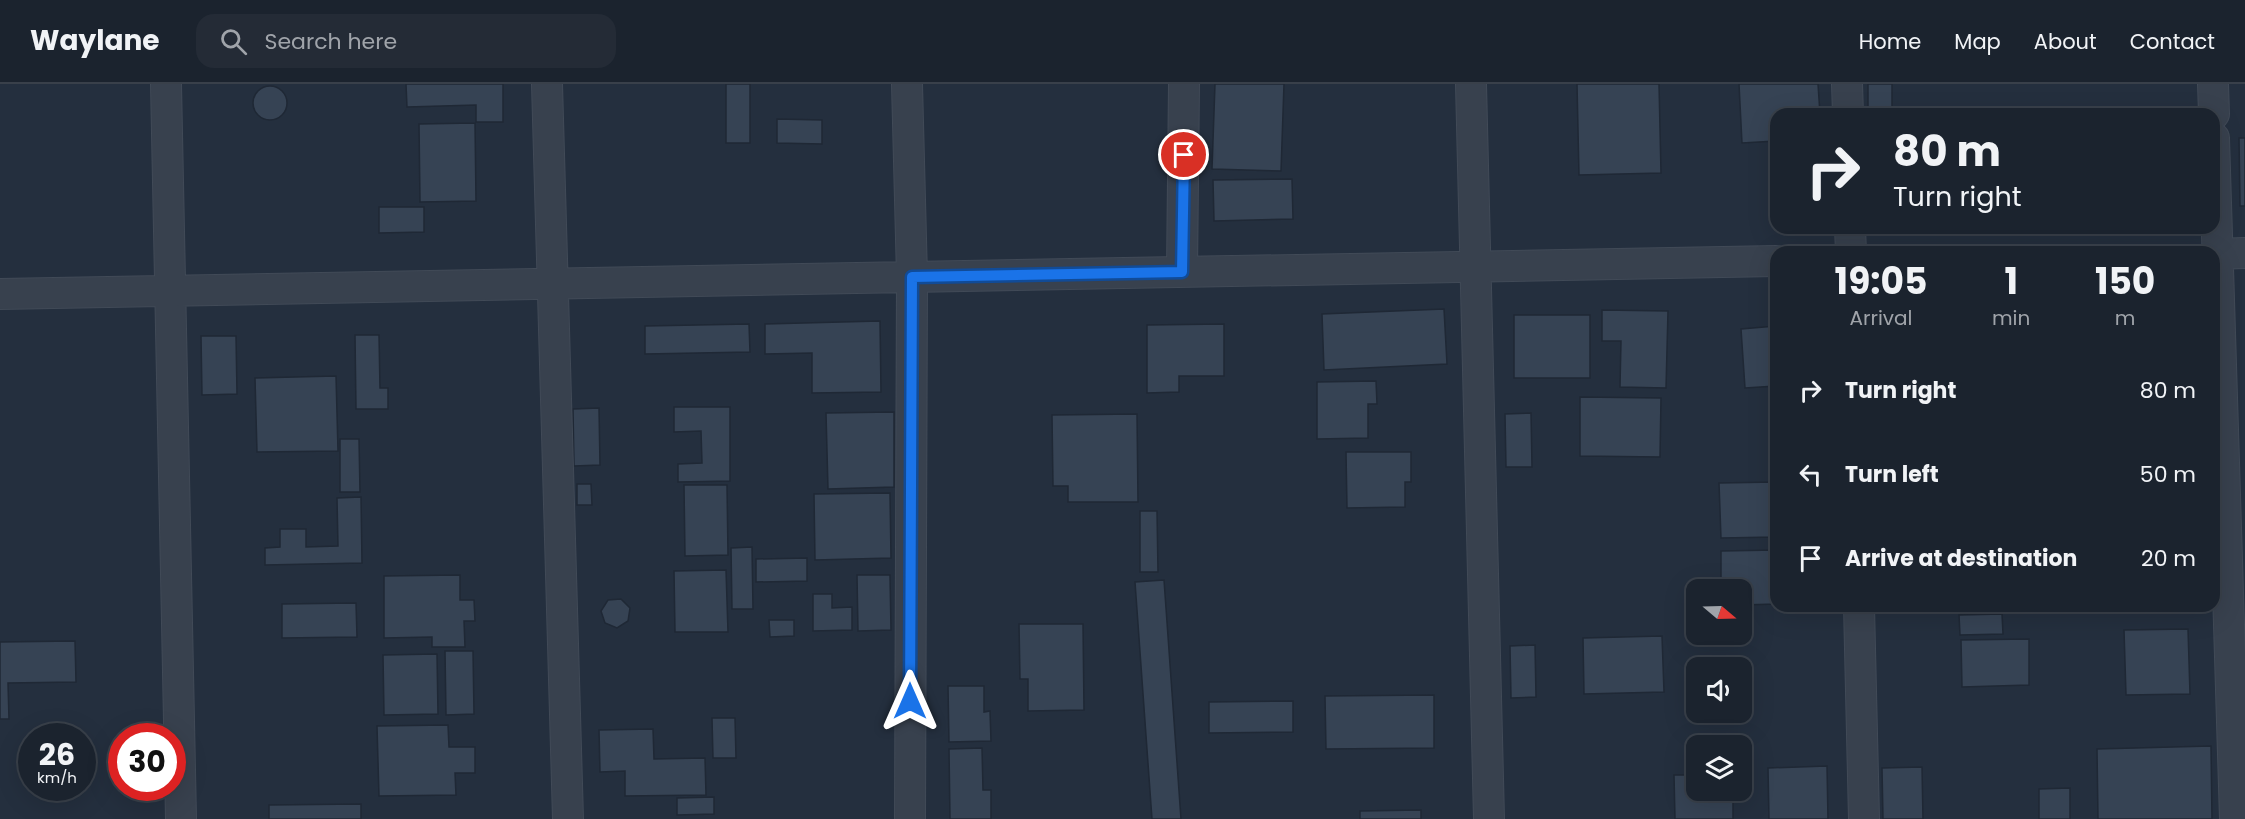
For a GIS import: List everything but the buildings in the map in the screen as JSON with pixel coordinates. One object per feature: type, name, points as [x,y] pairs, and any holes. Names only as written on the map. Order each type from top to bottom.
[{"type":"street","points":[[166,84],[181,819]]},
{"type":"street","points":[[547,84],[568,819]]},
{"type":"street","points":[[907,84],[912,277],[910,819]]},
{"type":"street","points":[[1182,272],[1184,84]]},
{"type":"street","points":[[1471,84],[1489,819]]},
{"type":"street","points":[[1847,84],[1848,108]]},
{"type":"street","points":[[2213,84],[2214,108]]},
{"type":"street","points":[[2220,201],[2225,253],[2235,819]]},
{"type":"street","points":[[0,294],[1770,261]]},
{"type":"street","points":[[1859,612],[1864,819]]},
{"type":"route","points":[[910,701],[912,277],[1182,272],[1184,155]]}]
